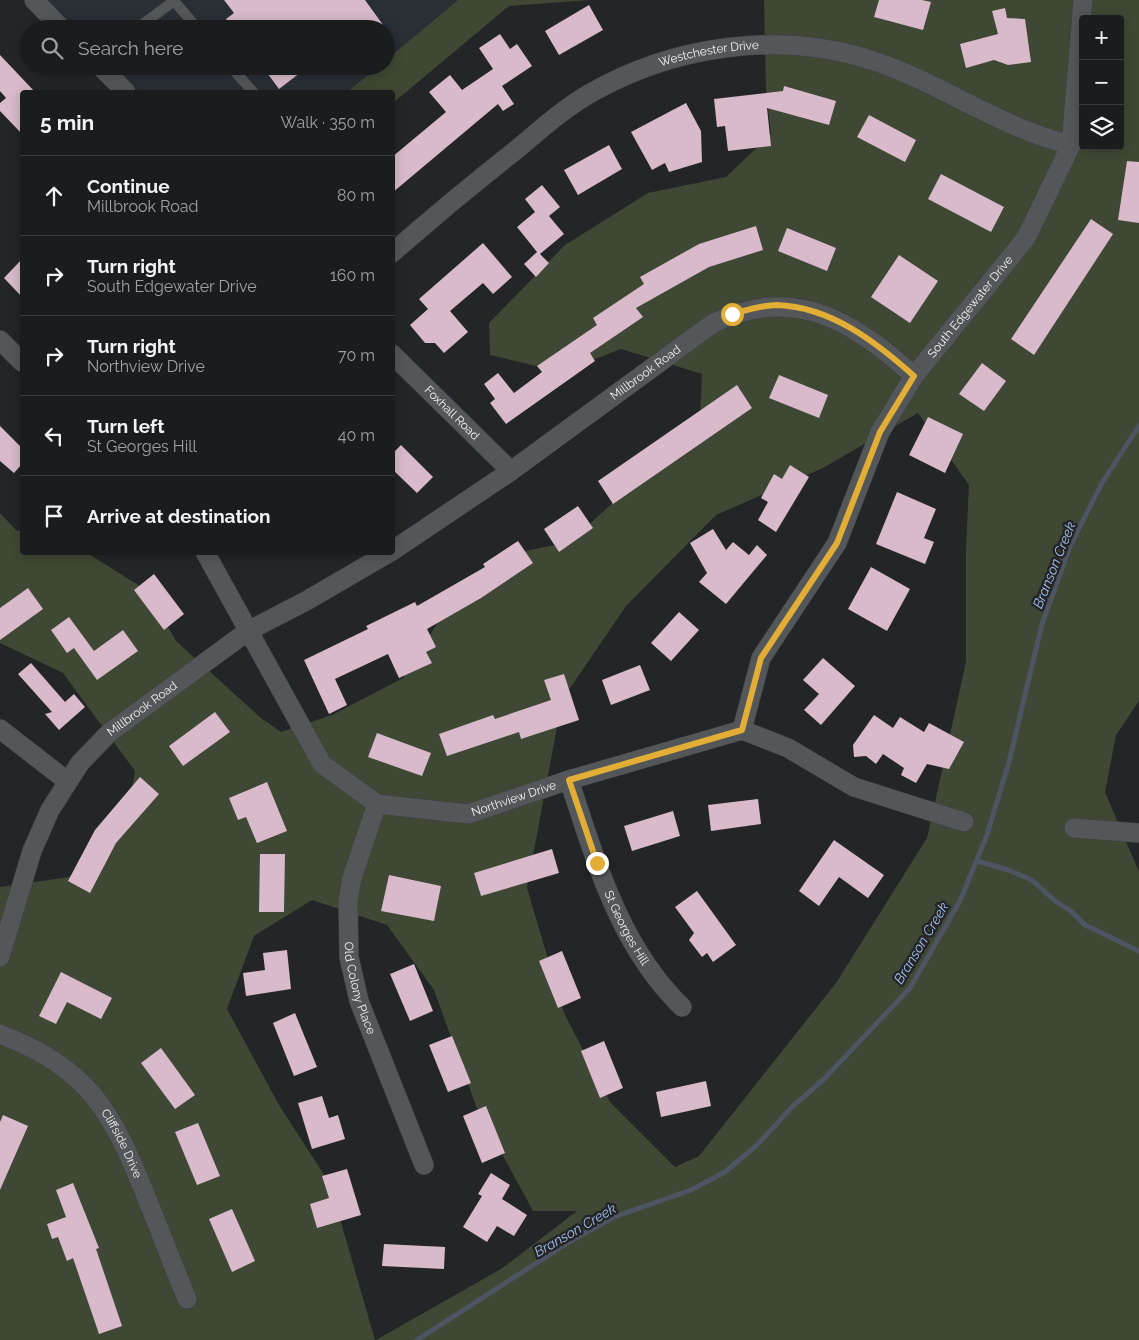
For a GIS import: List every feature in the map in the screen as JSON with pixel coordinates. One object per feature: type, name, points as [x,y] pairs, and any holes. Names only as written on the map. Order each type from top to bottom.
[{"type":"street","points":[[34,0],[53,20]]},
{"type":"street","name":"South Edgewater Drive","points":[[742,730],[761,658],[837,543],[880,432],[914,376],[1026,238],[1071,145],[1083,0]]},
{"type":"street","name":"Westchester Drive","points":[[395,250],[457,197],[561,113],[588,94],[629,74],[660,62],[726,47],[760,45],[805,47],[871,60],[934,85],[982,112],[1035,135],[1071,145]]},
{"type":"street","points":[[109,75],[124,90]]},
{"type":"street","name":"Millbrook Road","points":[[395,549],[511,471],[712,324],[732,314],[776,305],[799,308],[820,314],[880,345],[914,376]]},
{"type":"street","points":[[0,340],[20,360]]},
{"type":"street","name":"Foxhall Road","points":[[395,357],[511,471]]},
{"type":"street","points":[[207,555],[322,764],[376,804]]},
{"type":"street","name":"Millbrook Road","points":[[0,957],[32,851],[50,810],[80,763],[109,733],[248,631],[306,601],[386,555]]},
{"type":"street","points":[[0,729],[67,781]]},
{"type":"street","points":[[742,730],[788,748],[854,787],[964,822]]},
{"type":"street","name":"Northview Drive","points":[[376,804],[468,814],[569,780],[742,730]]},
{"type":"street","name":"St Georges Hill","points":[[569,780],[617,915],[633,945],[652,973],[682,1007]]},
{"type":"street","name":"Old Colony Place","points":[[376,804],[352,878],[348,909],[349,957],[359,1000],[424,1165]]},
{"type":"street","points":[[1074,828],[1139,833]]},
{"type":"street","name":"Cliffside Drive","points":[[0,1034],[34,1049],[60,1064],[86,1086],[100,1103],[124,1142],[187,1299]]},
{"type":"lane","points":[[148,20],[174,1],[190,20]]},
{"type":"lane","points":[[238,75],[251,90]]},
{"type":"shaded area","points":[[46,0],[458,0],[395,52],[395,20],[65,20]]},
{"type":"shaded area","points":[[122,75],[368,75],[349,90],[138,90]]},
{"type":"green space","points":[[458,0],[590,0],[509,6],[395,101],[395,90],[349,90],[368,75],[395,75],[395,52]]},
{"type":"green space","points":[[764,0],[1139,0],[1139,701],[1116,735],[1105,792],[1139,872],[1139,1340],[376,1340],[501,1269],[577,1211],[533,1211],[476,1106],[434,990],[387,925],[312,900],[254,936],[227,1009],[279,1105],[330,1184],[375,1340],[0,1340],[0,887],[76,876],[127,815],[135,771],[63,673],[0,643],[0,513],[16,530],[20,531],[20,555],[90,555],[148,591],[176,641],[261,718],[281,732],[332,715],[403,678],[450,603],[495,557],[570,542],[643,475],[700,415],[702,374],[621,349],[561,372],[490,355],[489,323],[565,245],[648,193],[726,177],[771,134],[766,91]],"holes":[[[918,413],[969,485],[966,548],[966,662],[927,838],[836,983],[699,1156],[675,1167],[610,1102],[564,1013],[527,888],[562,700],[626,606],[716,515],[823,468]]]},
{"type":"building","points":[[224,0],[365,0],[379,20],[227,20],[234,13]]},
{"type":"building","points":[[879,0],[922,0],[931,2],[923,30],[874,17]]},
{"type":"building","points":[[589,5],[603,30],[559,55],[545,31]]},
{"type":"building","points":[[1005,8],[1007,18],[1025,19],[1031,62],[1008,65],[994,60],[966,68],[960,44],[998,34],[992,11]]},
{"type":"building","points":[[500,34],[510,49],[517,44],[532,66],[502,86],[514,104],[503,111],[498,104],[395,190],[395,154],[446,112],[429,92],[450,75],[462,90],[493,69],[479,48]]},
{"type":"building","points":[[0,55],[33,90],[20,90],[20,132],[0,111],[0,103],[6,98],[0,91]]},
{"type":"building","points":[[269,75],[297,75],[279,89]]},
{"type":"building","points":[[784,86],[836,101],[829,125],[767,108],[771,146],[728,151],[725,126],[717,127],[714,99],[783,91]]},
{"type":"building","points":[[686,103],[701,131],[702,162],[669,172],[665,163],[652,170],[631,132]]},
{"type":"building","points":[[869,115],[916,140],[905,162],[857,137]]},
{"type":"building","points":[[609,145],[622,169],[578,195],[564,170]]},
{"type":"building","points":[[1127,161],[1139,162],[1139,223],[1118,220]]},
{"type":"building","points":[[941,174],[1004,207],[991,232],[928,199]]},
{"type":"building","points":[[542,185],[560,207],[549,216],[564,234],[540,254],[549,263],[536,277],[524,264],[537,252],[517,227],[535,212],[525,199]]},
{"type":"building","points":[[1091,219],[1113,234],[1034,355],[1011,339]]},
{"type":"building","points":[[756,226],[763,250],[709,267],[636,308],[643,317],[590,353],[595,361],[506,424],[490,403],[495,399],[484,384],[498,373],[514,393],[542,372],[537,366],[597,325],[593,318],[644,284],[640,277],[699,244]]},
{"type":"building","points":[[787,228],[836,248],[827,271],[778,251]]},
{"type":"building","points":[[483,243],[512,277],[493,294],[483,283],[450,311],[468,332],[444,353],[435,343],[425,343],[410,325],[428,309],[419,299]]},
{"type":"building","points":[[899,255],[938,281],[910,323],[871,297]]},
{"type":"building","points":[[20,261],[20,295],[4,278]]},
{"type":"building","points":[[982,363],[1006,381],[984,411],[959,394]]},
{"type":"building","points":[[779,375],[828,395],[819,418],[769,398]]},
{"type":"building","points":[[737,385],[752,408],[613,504],[598,481]]},
{"type":"building","points":[[928,417],[963,434],[945,473],[909,455]]},
{"type":"building","points":[[0,426],[20,446],[20,466],[14,473],[0,461]]},
{"type":"building","points":[[401,445],[433,477],[417,493],[395,472],[395,451]]},
{"type":"building","points":[[790,465],[809,477],[776,532],[758,520],[768,502],[761,498],[774,474],[782,479]]},
{"type":"building","points":[[897,492],[936,509],[924,538],[934,542],[925,564],[876,544]]},
{"type":"building","points":[[578,506],[593,528],[559,552],[544,529]]},
{"type":"building","points":[[713,529],[726,550],[733,542],[749,555],[757,545],[767,555],[726,604],[699,582],[707,573],[690,543]]},
{"type":"building","points":[[518,541],[533,563],[481,598],[427,629],[436,647],[426,652],[432,663],[399,678],[388,654],[335,679],[347,705],[329,714],[304,660],[368,629],[366,626],[415,602],[417,606],[485,567],[483,564]]},
{"type":"building","points":[[871,567],[910,589],[887,631],[848,609]]},
{"type":"building","points":[[154,574],[184,614],[164,630],[134,590]]},
{"type":"building","points":[[28,588],[43,609],[0,640],[0,608]]},
{"type":"building","points":[[679,612],[699,630],[671,661],[651,643]]},
{"type":"building","points":[[69,617],[94,651],[123,630],[138,651],[97,680],[74,648],[67,653],[51,630]]},
{"type":"building","points":[[823,658],[855,686],[821,725],[804,710],[819,694],[803,680]]},
{"type":"building","points":[[31,663],[65,702],[74,694],[85,707],[59,730],[45,714],[52,712],[18,674]]},
{"type":"building","points":[[640,665],[650,690],[611,705],[602,680]]},
{"type":"building","points":[[564,674],[579,720],[521,739],[519,732],[447,756],[439,734],[493,715],[495,719],[551,700],[544,680]]},
{"type":"building","points":[[215,712],[230,732],[183,766],[169,746]]},
{"type":"building","points":[[874,715],[893,728],[900,717],[924,732],[929,723],[964,742],[949,769],[927,764],[916,783],[901,775],[904,768],[883,754],[876,764],[866,756],[854,757],[853,745]]},
{"type":"building","points":[[377,733],[431,753],[422,776],[368,757]]},
{"type":"building","points":[[140,777],[159,794],[116,843],[90,893],[68,881],[95,830]]},
{"type":"building","points":[[267,782],[287,831],[257,843],[246,817],[238,820],[229,798]]},
{"type":"building","points":[[758,799],[761,824],[711,831],[708,805]]},
{"type":"building","points":[[673,811],[680,836],[632,851],[624,826]]},
{"type":"building","points":[[834,840],[884,875],[868,898],[839,877],[819,906],[799,891]]},
{"type":"building","points":[[552,849],[559,873],[481,896],[474,873]]},
{"type":"building","points":[[260,854],[285,854],[284,912],[259,912]]},
{"type":"building","points":[[389,875],[441,886],[434,921],[381,911]]},
{"type":"building","points":[[697,891],[736,945],[713,962],[707,953],[702,957],[689,940],[694,933],[675,907]]},
{"type":"building","points":[[287,950],[291,989],[246,996],[243,973],[265,970],[263,953]]},
{"type":"building","points":[[562,951],[581,998],[558,1008],[539,961]]},
{"type":"building","points":[[414,964],[433,1011],[410,1021],[390,974]]},
{"type":"building","points":[[61,972],[112,998],[101,1019],[67,1002],[56,1024],[39,1016]]},
{"type":"building","points":[[295,1013],[317,1067],[294,1076],[273,1023]]},
{"type":"building","points":[[452,1036],[471,1083],[448,1092],[429,1045]]},
{"type":"building","points":[[604,1041],[623,1088],[600,1098],[581,1051]]},
{"type":"building","points":[[161,1048],[195,1095],[175,1109],[141,1063]]},
{"type":"building","points":[[706,1081],[711,1106],[661,1117],[656,1092]]},
{"type":"building","points":[[322,1096],[329,1118],[338,1115],[345,1139],[312,1149],[298,1103]]},
{"type":"building","points":[[486,1106],[505,1153],[482,1163],[463,1116]]},
{"type":"building","points":[[3,1115],[28,1126],[0,1190],[0,1122]]},
{"type":"building","points":[[198,1123],[220,1176],[197,1185],[175,1132]]},
{"type":"building","points":[[347,1169],[361,1215],[317,1228],[310,1204],[329,1198],[322,1176]]},
{"type":"building","points":[[491,1173],[510,1185],[502,1199],[527,1215],[514,1236],[497,1226],[487,1242],[463,1227],[482,1196],[478,1194]]},
{"type":"building","points":[[73,1183],[99,1248],[96,1249],[122,1326],[99,1334],[73,1258],[67,1261],[58,1237],[52,1239],[47,1224],[66,1217],[56,1190]]},
{"type":"building","points":[[232,1209],[255,1261],[232,1272],[209,1219]]},
{"type":"building","points":[[384,1244],[445,1247],[444,1269],[382,1266]]},
{"type":"waterway","name":"Branson Creek","points":[[417,1340],[569,1242],[614,1217],[691,1190],[725,1172],[757,1145],[792,1107],[824,1079],[910,988],[960,901],[987,835],[1009,762],[1042,624],[1071,544],[1102,483],[1139,426]]},
{"type":"waterway","points":[[977,861],[1008,870],[1032,880],[1055,901],[1071,911],[1085,925],[1139,951]]},
{"type":"route","points":[[597,863],[569,780],[742,730],[761,658],[837,543],[880,432],[914,376],[880,345],[861,333],[820,314],[799,308],[776,305],[732,314]]}]
